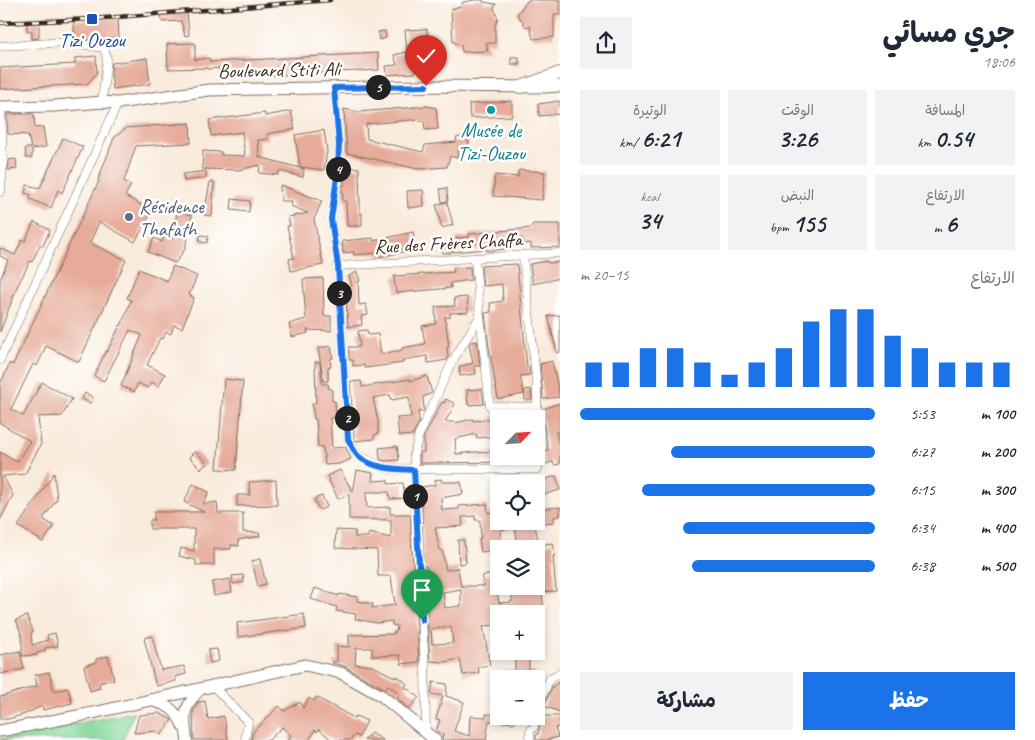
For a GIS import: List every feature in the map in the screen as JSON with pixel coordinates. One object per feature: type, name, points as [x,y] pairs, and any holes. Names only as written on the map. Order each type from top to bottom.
[{"type":"main road","points":[[521,87],[560,73]]},
{"type":"main road","name":"Boulevard Stiti Ali","points":[[0,107],[55,106],[102,102],[118,103],[209,90],[426,86],[560,86]]},
{"type":"main road","points":[[0,732],[305,665],[341,673],[382,696],[430,736]]},
{"type":"street","points":[[0,46],[70,42],[104,48],[106,59],[102,102]]},
{"type":"street","points":[[334,88],[339,144],[338,170],[331,219],[338,266],[348,439],[357,456],[388,469],[538,469],[536,379],[523,255]]},
{"type":"street","points":[[0,360],[118,103]]},
{"type":"street","points":[[0,107],[3,162],[0,192]]},
{"type":"street","name":"Rue des Frères Chaffa","points":[[338,266],[560,254]]},
{"type":"street","points":[[475,258],[490,406],[537,407]]},
{"type":"street","points":[[430,736],[414,453],[419,435],[452,362],[480,316]]},
{"type":"street","points":[[530,740],[530,732],[534,727],[539,704],[550,678],[560,673]]},
{"type":"street","points":[[187,739],[186,708],[190,701],[208,687],[248,722],[245,740]]},
{"type":"street","points":[[149,700],[171,708],[179,717],[187,739]]},
{"type":"green space","points":[[134,712],[123,740],[0,740],[0,739]]},
{"type":"building","points":[[475,0],[496,4],[494,8],[498,18],[495,26],[495,43],[486,43],[488,51],[462,52],[461,45],[453,42],[451,9],[461,7],[463,2]]},
{"type":"building","points":[[528,0],[560,0],[560,14],[554,14],[554,37],[533,39],[530,26],[526,27],[517,14]]},
{"type":"building","points":[[187,12],[189,35],[185,36],[181,21],[162,22],[161,14]]},
{"type":"building","points":[[118,18],[119,38],[89,40],[74,37],[74,20]]},
{"type":"building","points":[[39,22],[39,38],[32,39],[32,31],[27,31],[27,23]]},
{"type":"building","points":[[427,29],[428,52],[414,53],[415,73],[387,75],[386,66],[397,65],[394,55],[407,52],[405,30]]},
{"type":"building","points":[[385,31],[386,38],[379,40],[378,32]]},
{"type":"building","points":[[195,43],[195,60],[209,58],[210,62],[378,53],[379,70],[220,78],[219,68],[168,69],[167,44]]},
{"type":"building","points":[[96,56],[97,73],[87,84],[0,89],[0,68],[75,64],[75,58]]},
{"type":"building","points":[[511,57],[519,57],[519,64],[511,64]]},
{"type":"building","points":[[147,58],[150,84],[113,89],[112,63]]},
{"type":"building","name":"Musée de Tizi-Ouzou","points":[[512,101],[512,116],[470,118],[469,104]]},
{"type":"building","points":[[560,101],[560,114],[539,116],[538,104]]},
{"type":"building","points":[[427,106],[436,108],[438,129],[425,130],[424,121],[411,120],[366,124],[367,139],[423,152],[425,145],[457,142],[456,138],[466,135],[469,144],[459,148],[457,158],[450,156],[447,167],[418,169],[347,153],[344,109],[359,112]]},
{"type":"building","points":[[291,111],[295,129],[267,134],[268,139],[258,140],[259,157],[304,169],[303,177],[279,171],[278,175],[259,173],[260,165],[239,170],[202,169],[203,151],[221,152],[221,155],[245,156],[242,132],[211,136],[209,120],[265,113],[265,116]]},
{"type":"building","points":[[7,114],[34,114],[35,128],[43,127],[46,147],[32,149],[32,158],[26,158],[25,148],[31,148],[28,135],[8,134]]},
{"type":"building","points":[[190,123],[191,143],[136,146],[124,181],[131,185],[125,196],[152,211],[135,242],[99,222],[90,243],[126,260],[79,362],[46,346],[37,366],[33,364],[11,409],[23,416],[42,382],[72,399],[62,416],[38,417],[41,444],[25,474],[3,476],[13,495],[0,520],[0,452],[17,462],[30,441],[0,423],[0,384],[10,363],[13,365],[99,181],[114,138],[126,128]]},
{"type":"building","points":[[324,130],[327,151],[324,170],[300,167],[295,135]]},
{"type":"building","points":[[63,138],[83,147],[62,193],[58,190],[51,208],[30,199],[31,195],[25,193],[27,185],[40,188]]},
{"type":"building","points":[[16,159],[17,169],[8,170],[9,160]]},
{"type":"building","points":[[344,167],[359,168],[362,226],[347,226],[346,201],[343,201],[342,186],[344,186]]},
{"type":"building","points":[[519,170],[545,172],[542,200],[493,196],[495,175],[518,177]]},
{"type":"building","points":[[206,171],[206,178],[184,181],[183,174]]},
{"type":"building","points":[[210,182],[214,182],[212,216],[204,215]]},
{"type":"building","points":[[280,185],[322,201],[314,219],[323,265],[291,271],[289,259],[294,258],[287,226],[290,226],[288,217],[308,213],[291,206],[292,201],[281,201]]},
{"type":"building","points":[[447,188],[448,201],[442,202],[440,189]]},
{"type":"building","points":[[423,190],[424,206],[408,208],[407,191]]},
{"type":"building","points":[[232,199],[250,201],[249,212],[231,210]]},
{"type":"building","points":[[447,202],[453,225],[442,228],[436,205]]},
{"type":"building","points":[[177,212],[192,215],[185,249],[175,263],[148,252],[154,238],[162,242],[164,235],[172,239]]},
{"type":"building","points":[[34,222],[50,230],[43,246],[40,245],[17,287],[0,332],[0,280],[8,260],[0,256],[0,248],[15,255],[22,240],[25,241]]},
{"type":"building","points":[[533,224],[560,224],[560,247],[531,248],[531,243],[524,244],[522,238],[515,239],[515,245],[504,246],[505,249],[453,252],[452,244],[457,243],[456,238],[469,237],[469,234],[531,228]]},
{"type":"building","points":[[413,232],[416,249],[380,257],[379,253],[354,255],[354,252],[343,253],[342,241],[373,238],[373,241]]},
{"type":"building","points":[[200,235],[208,236],[207,243],[199,242]]},
{"type":"building","points":[[443,247],[451,247],[451,253],[442,253]]},
{"type":"building","points":[[547,261],[548,263],[560,262],[560,278],[533,284],[530,264]]},
{"type":"building","points":[[517,264],[527,367],[529,366],[530,375],[520,376],[524,394],[498,399],[485,313],[491,312],[490,303],[503,301],[502,284],[483,286],[481,266]]},
{"type":"building","points":[[173,266],[197,276],[189,295],[194,298],[182,328],[174,325],[171,334],[166,332],[163,339],[160,338],[147,365],[165,374],[159,386],[151,382],[148,388],[138,383],[134,392],[121,386],[142,335],[130,330],[104,381],[94,376],[121,326],[131,300],[127,298],[139,269],[167,281]]},
{"type":"building","points":[[470,267],[471,280],[450,283],[451,288],[396,293],[394,276],[454,272],[453,268]]},
{"type":"building","points":[[357,272],[360,281],[358,282],[359,305],[366,304],[368,315],[361,316],[362,325],[348,327],[345,287],[352,286],[349,276]]},
{"type":"building","points":[[323,278],[324,316],[331,316],[331,331],[307,330],[308,333],[292,337],[289,324],[306,319],[303,279]]},
{"type":"building","points":[[467,297],[468,312],[450,313],[450,317],[445,317],[449,347],[447,347],[447,360],[428,363],[427,356],[403,360],[403,363],[365,368],[364,365],[353,366],[353,360],[349,360],[348,347],[360,347],[358,331],[367,330],[368,335],[378,334],[381,354],[425,344],[422,326],[436,324],[435,307],[455,306],[454,298]]},
{"type":"building","points":[[560,315],[560,352],[557,353],[548,316]]},
{"type":"building","points":[[477,341],[480,366],[475,366],[476,374],[460,376],[459,367],[473,363],[469,344]]},
{"type":"building","points":[[331,346],[333,358],[330,359],[331,366],[328,367],[328,381],[324,382],[318,348]]},
{"type":"building","points":[[552,361],[560,397],[543,399],[540,364]]},
{"type":"building","points":[[315,362],[320,362],[322,384],[328,384],[329,389],[332,389],[332,401],[335,401],[336,417],[330,418],[332,448],[346,447],[351,459],[339,464],[325,465],[323,447],[318,447],[316,419],[314,419],[312,403],[316,403]]},
{"type":"building","points":[[427,376],[432,393],[423,397],[424,411],[418,412],[419,422],[413,435],[399,436],[397,418],[411,417],[409,397],[391,400],[390,395],[373,398],[378,421],[378,434],[374,435],[374,439],[355,441],[350,382],[361,381],[362,387],[410,379],[410,381]]},
{"type":"building","points":[[224,379],[243,381],[236,470],[217,469]]},
{"type":"building","points":[[482,389],[484,404],[468,405],[467,390]]},
{"type":"building","points":[[531,389],[532,400],[525,400],[524,390]]},
{"type":"building","points":[[85,393],[93,397],[90,403],[82,399]]},
{"type":"building","points":[[446,399],[455,404],[445,422],[454,423],[473,419],[473,421],[490,419],[490,437],[477,438],[476,434],[455,439],[456,454],[490,451],[490,462],[420,463],[420,452],[424,452],[424,437],[442,402],[444,403]]},
{"type":"building","points":[[560,403],[560,432],[556,432],[560,449],[560,464],[554,465],[553,462],[545,464],[545,451],[548,450],[545,433],[545,410],[543,409]]},
{"type":"building","points":[[397,446],[399,460],[385,461],[380,459],[379,448]]},
{"type":"building","points":[[195,451],[207,463],[201,469],[189,457]]},
{"type":"building","points":[[340,470],[353,492],[357,470],[373,473],[372,481],[388,480],[388,484],[403,483],[405,498],[390,499],[389,492],[366,492],[367,508],[390,507],[390,514],[410,514],[419,662],[401,664],[400,655],[372,656],[372,648],[356,648],[355,664],[373,666],[396,678],[398,676],[407,684],[405,687],[419,697],[409,709],[397,698],[400,694],[388,685],[385,689],[344,666],[332,663],[333,661],[337,662],[337,646],[349,647],[349,635],[394,634],[393,632],[396,632],[397,626],[392,625],[392,621],[377,623],[355,619],[356,614],[336,611],[337,607],[311,599],[315,588],[339,596],[339,594],[358,597],[357,601],[373,604],[372,608],[395,605],[391,576],[378,576],[377,550],[335,548],[336,530],[355,531],[355,537],[368,537],[369,533],[391,538],[391,520],[349,519],[349,494],[338,499],[327,476]]},
{"type":"building","points":[[54,473],[57,499],[43,519],[54,526],[43,542],[18,526]]},
{"type":"building","points":[[556,476],[560,490],[545,494],[545,479]]},
{"type":"building","points":[[441,479],[442,482],[461,482],[463,494],[441,498],[442,510],[459,509],[459,506],[487,504],[488,513],[490,513],[490,530],[500,530],[502,540],[490,540],[490,551],[481,552],[479,538],[481,538],[480,520],[475,520],[475,516],[462,517],[463,526],[435,528],[446,570],[458,568],[461,586],[484,586],[482,576],[490,575],[490,595],[498,595],[499,603],[512,602],[514,595],[542,595],[543,605],[490,605],[490,626],[483,626],[490,665],[478,667],[479,673],[463,675],[460,659],[443,662],[430,661],[425,583],[429,582],[426,566],[424,567],[421,487],[435,485],[435,480]],"holes":[[[461,589],[461,606],[445,608],[443,592]],[[451,627],[453,643],[432,644],[431,629]]]},
{"type":"building","points":[[276,480],[277,505],[237,506],[237,495],[250,495],[249,482]]},
{"type":"building","points":[[193,484],[209,492],[203,504],[217,502],[218,513],[243,513],[243,532],[259,533],[260,536],[238,540],[239,546],[231,545],[231,549],[214,549],[214,565],[196,565],[196,560],[179,556],[181,548],[194,551],[194,529],[150,529],[150,520],[154,520],[154,512],[204,512],[184,502]]},
{"type":"building","points":[[322,496],[327,507],[319,510],[314,499]]},
{"type":"building","points":[[560,507],[560,516],[554,517],[554,522],[545,523],[545,508]]},
{"type":"building","points":[[515,530],[536,530],[538,540],[517,540]]},
{"type":"building","points":[[458,540],[464,540],[466,563],[459,564]]},
{"type":"building","points":[[553,543],[556,591],[545,592],[545,544]]},
{"type":"building","points":[[260,559],[266,584],[258,586],[252,561]]},
{"type":"building","points":[[243,575],[244,582],[233,584],[232,576]]},
{"type":"building","points":[[230,579],[232,592],[214,596],[212,582]]},
{"type":"building","points":[[304,614],[306,628],[238,637],[237,623]]},
{"type":"building","points":[[27,616],[33,632],[31,633],[32,645],[48,640],[47,635],[55,633],[58,646],[45,648],[45,651],[37,653],[37,655],[22,656],[22,636],[16,620]]},
{"type":"building","points":[[152,636],[161,670],[184,666],[186,674],[175,677],[176,681],[156,686],[144,638]]},
{"type":"building","points":[[217,649],[219,661],[210,663],[208,650]]},
{"type":"building","points":[[20,651],[24,669],[0,674],[0,655]]},
{"type":"building","points":[[108,656],[114,679],[99,683],[100,688],[90,691],[84,666],[96,662],[96,659]]},
{"type":"building","points":[[515,660],[529,660],[529,670],[515,670]]},
{"type":"building","points":[[49,672],[54,691],[68,688],[72,703],[43,710],[42,706],[25,714],[8,719],[0,719],[0,697],[37,686],[35,675]]},
{"type":"building","points":[[560,681],[560,712],[545,706],[552,687]]},
{"type":"building","points":[[433,682],[447,684],[446,696],[464,702],[454,731],[469,736],[470,716],[486,717],[486,714],[490,714],[486,740],[442,740],[443,735],[436,731],[440,720],[436,719],[443,696],[431,694]]},
{"type":"building","points":[[316,697],[354,718],[356,716],[367,721],[359,737],[355,735],[350,740],[332,740],[319,729],[317,732],[315,730],[309,740],[288,740],[291,735],[282,727],[269,740],[251,740],[253,732],[279,706],[284,711],[300,702],[303,708],[309,698],[314,701]]},
{"type":"building","points":[[205,701],[208,719],[224,716],[228,740],[194,740],[193,713],[198,702]]},
{"type":"building","points":[[159,713],[172,720],[161,735],[156,731],[134,733],[139,715]]},
{"type":"building","points":[[545,716],[560,716],[560,726],[555,728],[558,737],[536,740],[536,735],[540,725],[545,725]]},
{"type":"building","points":[[371,733],[383,740],[364,740]]},
{"type":"railway","points":[[0,23],[92,19],[330,0]]},
{"type":"place","name":"Tizi Ouzou","points":[[92,19]]},
{"type":"place","name":"Musée de Tizi-Ouzou","points":[[491,110]]},
{"type":"place","name":"Résidence Thafath","points":[[129,217]]},
{"type":"route","points":[[422,620],[414,470],[388,469],[357,456],[348,439],[338,266],[331,219],[338,170],[339,144],[334,88],[426,86]]}]
